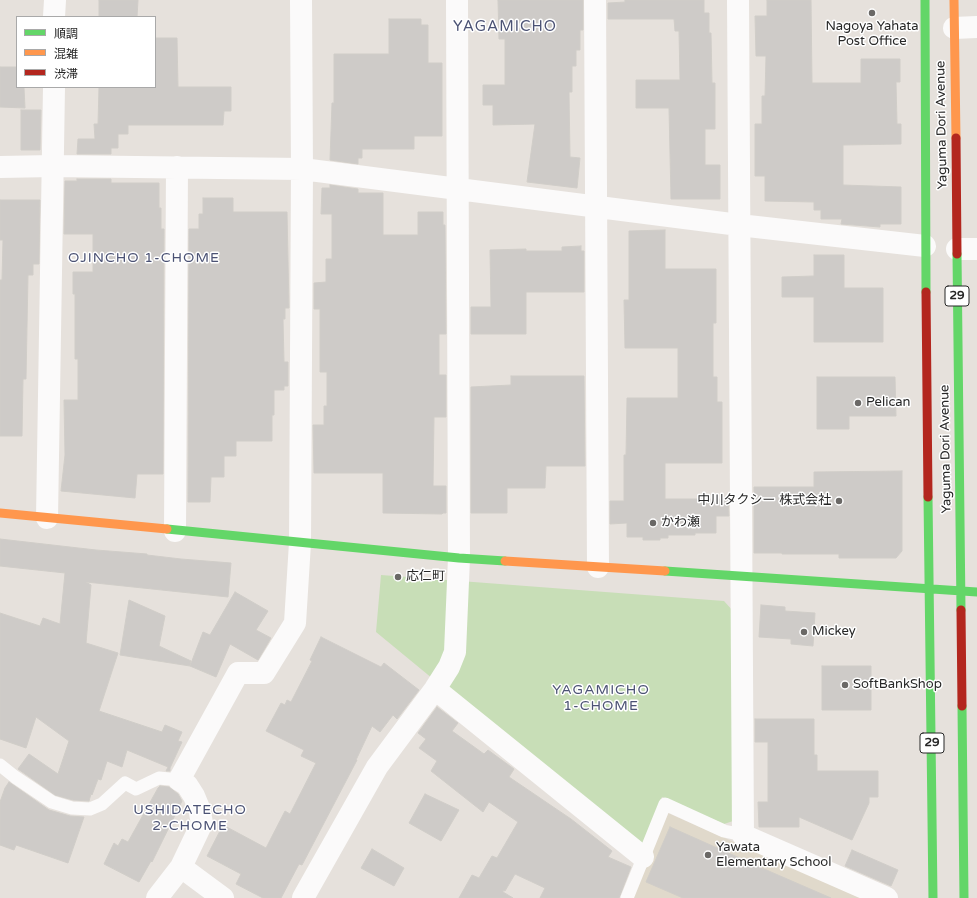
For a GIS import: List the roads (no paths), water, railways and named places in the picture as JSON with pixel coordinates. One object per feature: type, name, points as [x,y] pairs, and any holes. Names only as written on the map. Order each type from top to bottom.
[{"type":"main road","name":"Yaguma Dori Avenue","points":[[925,0],[925,246],[933,898]]},
{"type":"main road","name":"Yaguma Dori Avenue","points":[[954,0],[954,28],[967,249],[961,591],[971,846],[964,898]]},
{"type":"main road","points":[[0,513],[459,558],[977,592]]},
{"type":"street","points":[[54,16],[55,0]]},
{"type":"street","points":[[157,898],[181,867],[202,823],[199,808],[194,796],[188,785],[179,780],[238,673],[264,673],[295,623],[300,543],[302,169],[301,0]]},
{"type":"street","points":[[303,898],[377,767],[435,689],[449,667],[454,652],[459,558],[457,0]]},
{"type":"street","points":[[595,0],[598,567]]},
{"type":"street","points":[[738,0],[743,836],[887,898]]},
{"type":"street","points":[[954,28],[977,27]]},
{"type":"street","points":[[47,518],[54,88]]},
{"type":"street","points":[[0,167],[53,166],[302,169],[739,225],[925,246]]},
{"type":"street","points":[[175,531],[178,167]]},
{"type":"street","points":[[435,689],[643,857]]},
{"type":"street","points":[[181,867],[223,898]]},
{"type":"lane","points":[[0,765],[52,802],[72,808],[90,809],[102,804],[124,783],[136,789],[159,778],[179,780]]},
{"type":"lane","points":[[627,898],[665,804],[724,831],[743,836]]},
{"type":"place","name":"Nagoya Yahata Post Office","points":[[872,13]]},
{"type":"place","name":"Pelican","points":[[858,403]]},
{"type":"place","name":"中川タクシー 株式会社","points":[[839,501]]},
{"type":"place","name":"かわ瀬","points":[[653,523]]},
{"type":"place","name":"応仁町","points":[[398,577]]},
{"type":"place","name":"Mickey","points":[[804,632]]},
{"type":"place","name":"SoftBankShop","points":[[845,685]]},
{"type":"place","name":"Yawata Elementary School","points":[[708,855]]},
{"type":"district","name":"YAGAMICHO","points":[[505,27]]},
{"type":"district","name":"OJINCHO 1-CHOME","points":[[144,258]]},
{"type":"district","name":"YAGAMICHO 1-CHOME","points":[[601,698]]},
{"type":"district","name":"USHIDATECHO 2-CHOME","points":[[190,818]]}]
